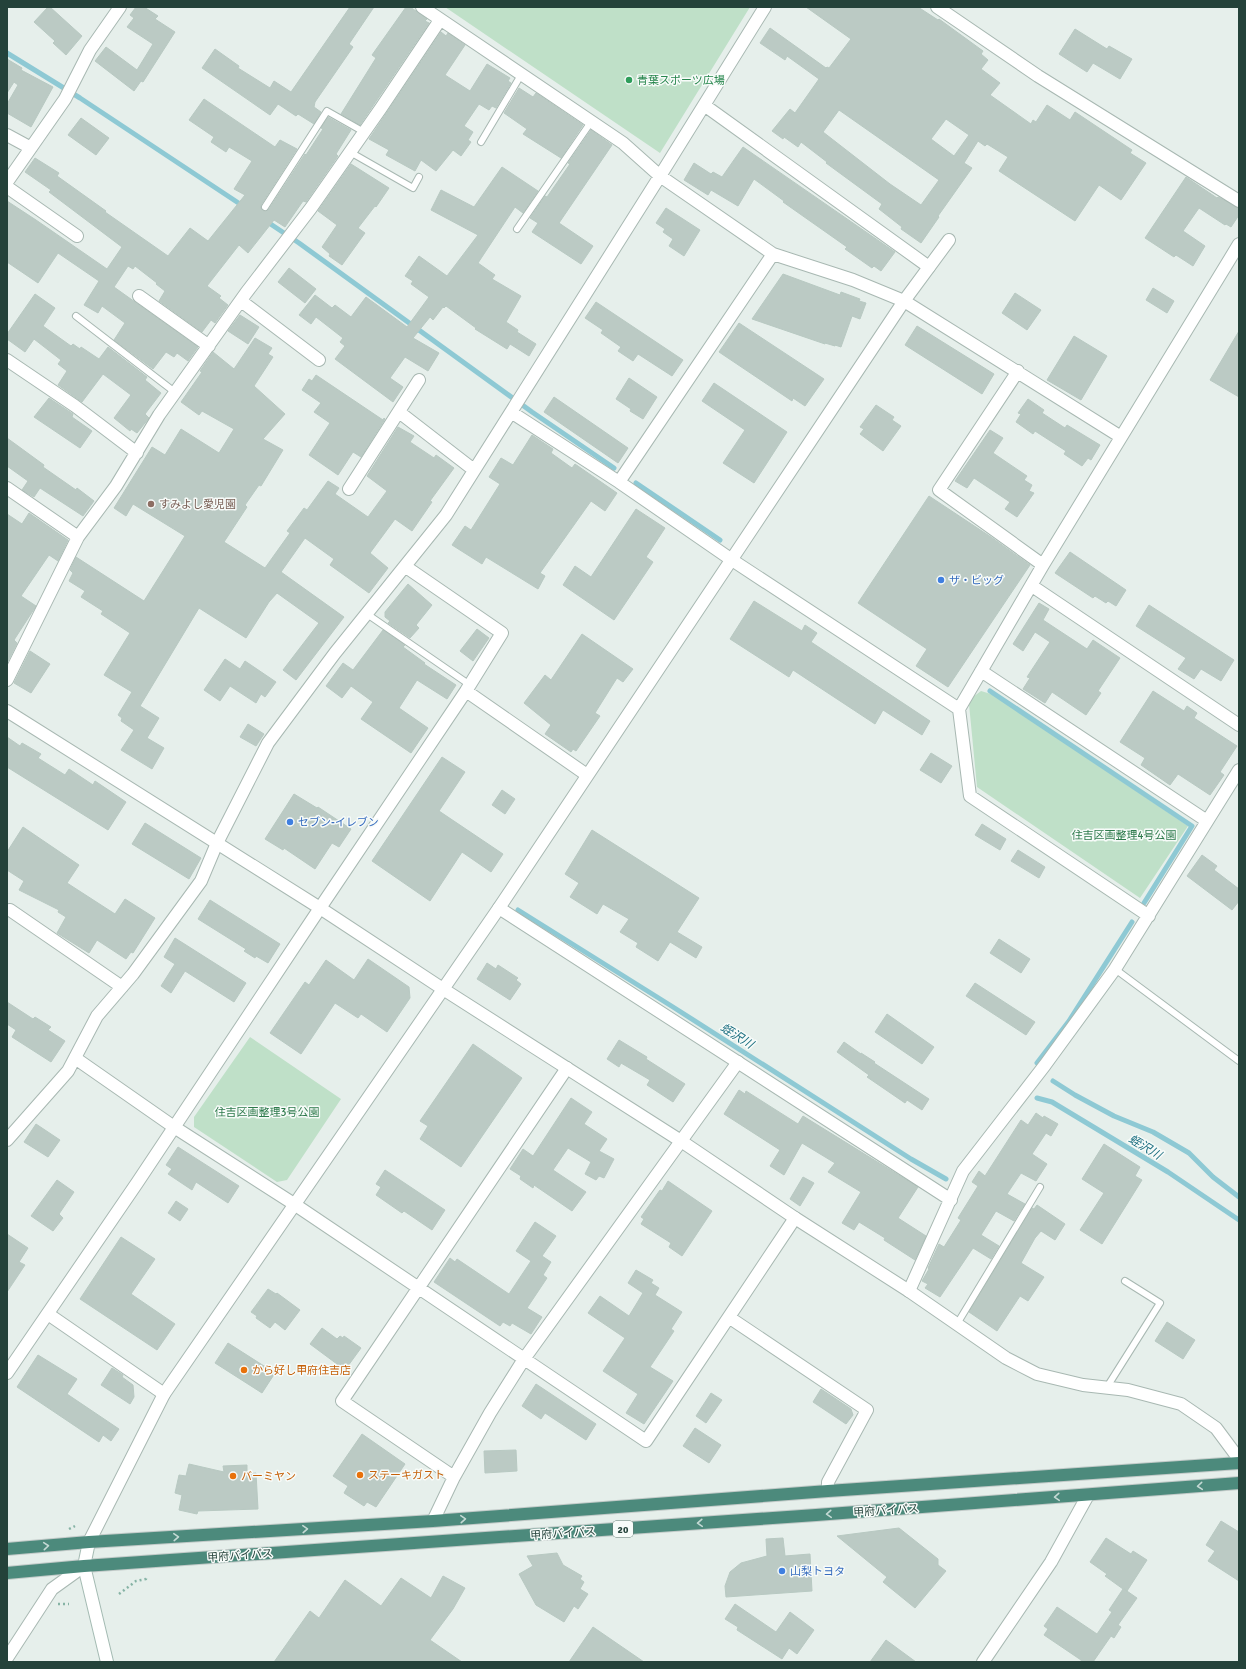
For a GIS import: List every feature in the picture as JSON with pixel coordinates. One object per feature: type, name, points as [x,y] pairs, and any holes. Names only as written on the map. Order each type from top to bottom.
[{"type":"highway","name":"甲府バイパス","points":[[7,1549],[89,1542],[433,1521],[828,1491],[1239,1463]]},
{"type":"highway","name":"甲府バイパス","points":[[7,1573],[84,1566],[1239,1483]]},
{"type":"street","points":[[7,182],[65,99],[90,50],[120,7]]},
{"type":"street","points":[[422,7],[623,143],[660,176],[773,254],[853,280],[904,301],[1018,371],[1121,437]]},
{"type":"street","points":[[7,1140],[68,1072],[97,1016],[122,987],[201,881],[217,843],[268,743],[335,653],[446,515],[660,176],[764,7]]},
{"type":"street","points":[[937,7],[1038,76],[1239,201]]},
{"type":"street","points":[[7,680],[78,537],[116,486],[159,415],[350,152],[440,20]]},
{"type":"street","points":[[704,105],[929,267]]},
{"type":"street","points":[[7,136],[31,148]]},
{"type":"street","points":[[7,188],[77,236]]},
{"type":"street","points":[[107,1662],[84,1566],[89,1542],[164,1394],[499,908],[904,301],[949,240]]},
{"type":"street","points":[[1149,916],[970,796],[959,709],[1043,565],[1239,244]]},
{"type":"street","points":[[619,482],[773,254]]},
{"type":"street","points":[[139,296],[209,346]]},
{"type":"street","points":[[240,302],[319,360]]},
{"type":"street","points":[[7,360],[74,406],[137,453]]},
{"type":"street","points":[[1018,371],[939,490],[1043,565]]},
{"type":"street","points":[[349,489],[419,380]]},
{"type":"street","points":[[515,406],[619,482],[732,560],[959,709]]},
{"type":"street","points":[[399,412],[474,470]]},
{"type":"street","points":[[7,488],[78,537]]},
{"type":"street","points":[[7,1373],[468,688],[502,633],[406,566]]},
{"type":"street","points":[[1032,586],[1239,725]]},
{"type":"street","points":[[981,671],[1208,821]]},
{"type":"street","points":[[468,688],[587,774]]},
{"type":"street","points":[[7,711],[320,908],[443,989],[681,1141],[1006,1358],[1037,1374],[1083,1385],[1128,1390],[1181,1404],[1216,1428],[1239,1460]]},
{"type":"street","points":[[909,1292],[963,1171],[1046,1065],[1115,969],[1239,770]]},
{"type":"street","points":[[499,908],[951,1200]]},
{"type":"street","points":[[10,910],[122,987]]},
{"type":"street","points":[[75,1058],[174,1127],[294,1204],[646,1441],[730,1318],[795,1218]]},
{"type":"street","points":[[433,1521],[454,1477],[490,1413],[524,1359],[738,1062]]},
{"type":"street","points":[[454,1477],[342,1401],[566,1068]]},
{"type":"street","points":[[48,1314],[164,1394]]},
{"type":"street","points":[[730,1318],[867,1410],[828,1482],[828,1491]]},
{"type":"street","points":[[984,1662],[1051,1562],[1088,1495]]},
{"type":"street","points":[[7,1658],[52,1589],[84,1566]]},
{"type":"lane","points":[[481,142],[521,75]]},
{"type":"lane","points":[[265,207],[328,111],[364,132]]},
{"type":"lane","points":[[517,228],[591,122]]},
{"type":"lane","points":[[350,152],[413,188],[419,178]]},
{"type":"lane","points":[[76,316],[176,392]]},
{"type":"lane","points":[[367,614],[468,688]]},
{"type":"lane","points":[[1115,969],[1239,1061]]},
{"type":"lane","points":[[956,1324],[1040,1187]]},
{"type":"lane","points":[[1107,1387],[1160,1303],[1125,1281]]},
{"type":"path","points":[[119,1594],[136,1581],[146,1579],[146,1576]]},
{"type":"path","points":[[55,1604],[70,1604]]},
{"type":"green space","name":"青葉スポーツ広場","points":[[445,7],[750,7],[660,153]]},
{"type":"green space","name":"住吉区画整理4号公園","points":[[981,691],[994,695],[1188,826],[1140,898],[977,787],[969,704],[973,697]]},
{"type":"green space","name":"住吉区画整理3号公園","points":[[250,1037],[341,1099],[287,1180],[277,1182],[194,1127],[194,1117]]},
{"type":"building","points":[[48,7],[50,7],[82,36],[66,55],[53,43],[55,41],[34,22]]},
{"type":"building","points":[[136,7],[144,7],[158,16],[155,19],[175,32],[143,82],[141,81],[134,91],[95,61],[106,47],[137,70],[153,44],[127,27],[134,18],[130,15]]},
{"type":"building","points":[[350,7],[374,7],[349,44],[353,47],[315,102],[314,107],[321,112],[314,124],[298,114],[296,116],[278,104],[270,115],[202,68],[215,49],[239,66],[238,68],[270,88],[274,81],[291,92]]},
{"type":"building","points":[[406,7],[410,7],[416,11],[427,19],[425,21],[429,23],[360,125],[341,114],[376,58],[372,55]]},
{"type":"building","points":[[806,7],[918,7],[938,20],[939,19],[983,51],[981,54],[988,60],[981,69],[1000,83],[990,95],[1031,124],[1033,120],[1036,122],[1047,105],[1070,120],[1075,112],[1132,150],[1130,153],[1146,163],[1121,200],[1099,185],[1075,221],[999,171],[1008,157],[987,144],[985,146],[978,141],[964,163],[972,168],[921,243],[901,229],[902,227],[879,209],[882,204],[826,163],[827,162],[801,142],[798,147],[772,131],[790,109],[795,113],[819,79],[787,56],[785,60],[760,43],[770,28],[826,68],[829,68],[851,39]],"holes":[[[839,110],[939,180],[921,205],[890,184],[823,132]],[[946,119],[969,135],[954,156],[931,139]]]},
{"type":"building","points":[[1075,29],[1107,49],[1109,46],[1132,59],[1120,79],[1093,63],[1087,72],[1059,54]]},
{"type":"building","points":[[441,32],[446,36],[448,33],[465,45],[445,75],[470,91],[487,64],[510,78],[508,81],[511,83],[496,108],[492,106],[489,110],[479,104],[464,126],[473,132],[468,140],[471,142],[461,156],[453,150],[436,171],[421,160],[415,171],[386,155],[389,150],[369,139]]},
{"type":"building","points":[[7,59],[22,68],[21,70],[53,87],[31,127],[7,113],[7,104],[18,85],[14,82],[7,93]]},
{"type":"building","points":[[519,88],[533,97],[536,93],[583,125],[561,158],[523,134],[527,129],[504,113]]},
{"type":"building","points":[[204,99],[275,147],[280,140],[297,149],[261,205],[261,209],[264,211],[269,209],[305,154],[306,155],[323,129],[321,128],[328,117],[351,130],[336,154],[338,156],[306,202],[303,201],[285,227],[274,220],[248,253],[239,245],[207,286],[221,296],[219,298],[228,305],[215,323],[211,320],[202,332],[159,301],[165,291],[156,284],[157,283],[135,266],[133,269],[128,266],[114,287],[198,347],[188,361],[177,353],[174,357],[166,352],[153,369],[114,340],[125,323],[102,306],[98,313],[84,305],[99,281],[58,253],[38,283],[7,262],[7,201],[107,269],[122,247],[49,192],[51,190],[25,172],[35,158],[59,173],[57,176],[168,256],[190,228],[208,241],[245,195],[234,189],[252,161],[229,147],[226,152],[211,142],[214,137],[189,120]]},
{"type":"building","points":[[81,118],[109,138],[96,155],[68,135]]},
{"type":"building","points":[[591,130],[612,145],[559,223],[593,246],[581,264],[532,232],[538,223],[530,218],[570,164],[568,163]]},
{"type":"building","points":[[743,147],[895,252],[881,271],[874,266],[872,268],[845,249],[847,247],[783,202],[784,201],[754,179],[738,206],[711,190],[708,195],[684,180],[694,163],[711,174],[713,172],[722,177]]},
{"type":"building","points":[[351,164],[389,188],[376,207],[375,206],[358,228],[365,233],[342,265],[329,256],[330,254],[322,247],[337,225],[318,211]]},
{"type":"building","points":[[502,167],[538,191],[523,213],[515,207],[478,263],[495,275],[492,279],[521,296],[506,322],[518,330],[517,332],[536,344],[529,356],[510,344],[507,349],[475,329],[476,328],[446,306],[444,308],[443,307],[433,320],[430,317],[413,338],[439,353],[428,371],[405,357],[390,378],[403,387],[393,402],[335,359],[345,346],[340,342],[343,338],[316,317],[311,324],[299,315],[315,295],[332,308],[335,305],[351,317],[366,297],[407,327],[429,297],[411,284],[413,281],[405,276],[419,256],[447,276],[478,235],[431,210],[441,190],[474,207]]},
{"type":"building","points":[[1186,177],[1217,198],[1218,197],[1239,208],[1239,215],[1231,227],[1226,224],[1225,225],[1199,208],[1183,231],[1205,246],[1193,266],[1176,255],[1174,257],[1145,238]]},
{"type":"building","points":[[666,208],[700,230],[684,256],[669,246],[673,239],[663,232],[665,229],[656,223]]},
{"type":"building","points":[[289,268],[316,289],[305,303],[278,282]]},
{"type":"building","points":[[783,274],[840,295],[841,292],[860,299],[859,301],[866,303],[860,319],[852,316],[841,347],[825,344],[752,319]]},
{"type":"building","points":[[1153,288],[1174,301],[1167,313],[1146,300]]},
{"type":"building","points":[[1015,293],[1041,310],[1027,330],[1002,313]]},
{"type":"building","points":[[35,294],[55,308],[43,326],[71,346],[73,344],[80,349],[81,347],[99,359],[108,347],[147,377],[145,380],[161,393],[145,414],[149,418],[137,433],[131,429],[130,431],[114,418],[131,395],[103,374],[82,402],[58,385],[67,371],[58,364],[61,360],[34,339],[25,352],[7,339],[7,334]]},
{"type":"building","points":[[596,302],[683,360],[672,376],[638,354],[633,361],[618,351],[621,347],[601,333],[603,330],[585,318]]},
{"type":"building","points":[[240,315],[259,327],[248,344],[228,331]]},
{"type":"building","points":[[739,323],[824,379],[805,406],[793,398],[792,401],[719,352]]},
{"type":"building","points":[[917,326],[994,374],[982,394],[905,345]]},
{"type":"building","points":[[1239,331],[1239,397],[1210,380]]},
{"type":"building","points":[[1074,336],[1107,356],[1081,400],[1047,380]]},
{"type":"building","points":[[255,338],[272,348],[268,354],[273,357],[254,386],[285,414],[263,439],[283,450],[261,486],[259,485],[245,505],[247,507],[224,542],[265,568],[290,533],[287,531],[304,508],[307,510],[328,481],[339,488],[335,494],[368,517],[387,491],[367,476],[398,427],[414,436],[410,442],[434,458],[436,455],[454,468],[430,501],[432,502],[412,531],[395,519],[370,553],[388,568],[369,593],[330,565],[334,559],[305,538],[281,572],[344,617],[296,680],[283,670],[319,623],[277,593],[269,602],[246,638],[199,608],[140,706],[159,718],[147,738],[164,748],[152,769],[121,750],[134,730],[121,721],[122,718],[118,715],[132,692],[104,675],[130,633],[101,614],[103,611],[81,597],[85,591],[69,581],[73,573],[70,570],[76,557],[144,601],[185,536],[133,504],[126,516],[114,508],[152,447],[165,455],[181,429],[219,453],[234,429],[202,411],[199,415],[181,402],[202,372],[200,371],[213,352],[234,369]]},
{"type":"building","points":[[316,375],[383,420],[384,418],[385,419],[361,457],[353,452],[338,475],[309,455],[330,423],[314,412],[321,403],[302,390],[309,379],[312,381]]},
{"type":"building","points":[[629,378],[657,397],[643,419],[630,411],[631,409],[616,399]]},
{"type":"building","points":[[714,383],[787,432],[754,483],[723,463],[745,430],[702,401]]},
{"type":"building","points":[[554,397],[628,448],[618,463],[544,412]]},
{"type":"building","points":[[49,398],[73,414],[72,417],[92,431],[80,448],[34,417]]},
{"type":"building","points":[[1028,399],[1044,410],[1042,413],[1065,428],[1067,425],[1100,445],[1091,460],[1088,458],[1082,466],[1064,454],[1066,451],[1035,431],[1033,434],[1016,422],[1021,414],[1018,413]]},
{"type":"building","points":[[876,405],[894,417],[892,420],[901,426],[883,451],[860,434],[864,429],[860,427]]},
{"type":"building","points":[[990,430],[1003,438],[993,453],[1027,476],[1024,480],[1032,485],[1029,491],[1034,493],[1017,517],[1005,509],[1010,502],[974,478],[967,488],[955,481]]},
{"type":"building","points":[[532,435],[553,449],[551,453],[572,468],[575,464],[617,493],[605,511],[591,501],[540,573],[545,576],[538,589],[486,557],[482,564],[452,545],[465,526],[471,530],[500,484],[489,477],[501,458],[513,465]]},
{"type":"building","points":[[7,438],[44,465],[43,467],[76,490],[77,488],[94,501],[83,516],[40,488],[34,497],[22,490],[28,481],[7,466]]},
{"type":"building","points":[[929,496],[1030,565],[948,687],[916,666],[927,649],[858,603]]},
{"type":"building","points":[[636,509],[665,528],[646,557],[653,562],[614,620],[563,585],[575,566],[591,577]]},
{"type":"building","points":[[29,513],[68,540],[58,561],[49,555],[21,596],[36,606],[14,640],[17,643],[8,661],[7,514],[22,524]]},
{"type":"building","points":[[1070,552],[1126,590],[1116,606],[1108,601],[1106,603],[1095,596],[1093,598],[1055,573]]},
{"type":"building","points":[[408,584],[432,605],[416,625],[419,628],[410,638],[388,623],[390,621],[385,617],[385,612]]},
{"type":"building","points":[[754,601],[802,631],[805,625],[817,633],[811,642],[930,721],[922,735],[883,710],[875,724],[793,670],[789,677],[730,639]]},
{"type":"building","points":[[1039,603],[1049,609],[1043,620],[1087,649],[1093,640],[1120,658],[1098,691],[1101,693],[1086,715],[1052,692],[1045,703],[1023,689],[1030,678],[1027,677],[1050,642],[1035,632],[1023,651],[1013,644]]},
{"type":"building","points":[[1149,605],[1234,660],[1221,681],[1201,669],[1194,679],[1178,669],[1186,658],[1136,626]]},
{"type":"building","points":[[477,629],[489,638],[473,661],[460,651]]},
{"type":"building","points":[[383,630],[405,645],[403,647],[425,663],[424,664],[456,685],[447,699],[417,680],[399,708],[428,728],[411,753],[361,719],[373,702],[351,686],[342,698],[326,686],[343,663],[353,670]]},
{"type":"building","points":[[582,634],[633,669],[623,682],[617,678],[595,713],[600,716],[576,751],[573,749],[571,752],[545,734],[551,725],[524,703],[545,675],[551,680]]},
{"type":"building","points":[[30,651],[50,664],[31,693],[14,683]]},
{"type":"building","points":[[225,659],[240,669],[245,661],[276,682],[265,697],[261,694],[256,703],[230,686],[220,701],[204,690]]},
{"type":"building","points":[[1153,691],[1184,711],[1187,706],[1197,713],[1194,718],[1237,746],[1220,772],[1224,775],[1210,795],[1178,774],[1170,785],[1141,765],[1145,758],[1120,742]]},
{"type":"building","points":[[248,724],[264,734],[256,746],[240,737]]},
{"type":"building","points":[[7,737],[20,746],[22,743],[41,754],[38,758],[65,775],[69,769],[93,785],[95,781],[126,802],[108,830],[7,767]]},
{"type":"building","points":[[931,753],[952,766],[941,783],[920,770]]},
{"type":"building","points":[[442,757],[465,772],[439,811],[503,854],[491,872],[462,852],[430,901],[372,861]]},
{"type":"building","points":[[502,790],[515,799],[505,814],[492,805]]},
{"type":"building","points":[[294,794],[317,808],[318,807],[351,829],[339,847],[332,843],[315,869],[284,848],[283,850],[265,839]]},
{"type":"building","points":[[145,823],[201,858],[189,879],[132,844]]},
{"type":"building","points":[[982,824],[1006,839],[1000,850],[975,835]]},
{"type":"building","points":[[23,827],[79,865],[67,883],[115,914],[125,899],[155,918],[133,953],[131,952],[126,959],[97,940],[89,953],[57,933],[66,917],[58,912],[59,910],[19,890],[24,881],[7,870],[7,852]]},
{"type":"building","points":[[592,830],[699,898],[677,932],[702,947],[696,958],[670,942],[658,961],[636,947],[638,943],[620,932],[629,919],[603,904],[597,914],[570,897],[579,883],[565,874]]},
{"type":"building","points":[[1018,850],[1045,867],[1039,878],[1011,861]]},
{"type":"building","points":[[1202,855],[1217,866],[1214,870],[1239,889],[1239,901],[1232,910],[1187,876]]},
{"type":"building","points":[[210,900],[280,944],[268,963],[256,956],[255,958],[244,951],[246,949],[198,919]]},
{"type":"building","points":[[175,938],[246,983],[234,1002],[185,971],[171,993],[161,986],[175,964],[164,957]]},
{"type":"building","points":[[999,939],[1030,959],[1021,973],[990,953]]},
{"type":"building","points":[[368,959],[409,987],[410,998],[387,1032],[361,1014],[358,1018],[335,1003],[301,1054],[270,1033],[305,982],[309,985],[326,960],[354,980]]},
{"type":"building","points":[[487,963],[496,969],[498,965],[518,978],[516,980],[521,984],[510,1000],[477,979]]},
{"type":"building","points":[[975,983],[1035,1022],[1026,1035],[966,996]]},
{"type":"building","points":[[7,1002],[33,1019],[35,1017],[51,1027],[48,1030],[65,1041],[51,1062],[12,1037],[16,1030],[7,1024]]},
{"type":"building","points":[[887,1014],[934,1047],[922,1064],[875,1032]]},
{"type":"building","points":[[619,1040],[647,1057],[646,1059],[685,1084],[673,1102],[647,1085],[650,1080],[621,1063],[619,1067],[607,1059]]},
{"type":"building","points":[[844,1042],[929,1099],[922,1110],[907,1100],[905,1103],[867,1077],[869,1075],[837,1052]]},
{"type":"building","points":[[473,1044],[522,1078],[461,1167],[420,1139],[428,1126],[420,1121]]},
{"type":"building","points":[[739,1090],[745,1094],[746,1091],[798,1124],[803,1116],[918,1187],[898,1218],[926,1236],[915,1260],[884,1240],[885,1238],[859,1222],[854,1230],[842,1223],[861,1192],[828,1172],[835,1163],[802,1143],[784,1175],[770,1166],[780,1150],[724,1114]]},
{"type":"building","points":[[571,1098],[592,1112],[584,1124],[607,1139],[599,1151],[614,1159],[604,1178],[599,1176],[596,1180],[585,1174],[591,1162],[568,1148],[553,1170],[586,1192],[572,1211],[534,1185],[533,1188],[520,1179],[521,1176],[510,1169],[523,1149],[533,1156]]},
{"type":"building","points":[[1036,1113],[1043,1118],[1044,1116],[1058,1124],[1051,1136],[1046,1133],[1032,1154],[1047,1164],[1036,1181],[1021,1173],[1007,1194],[1025,1204],[1014,1221],[996,1211],[981,1235],[999,1246],[991,1259],[973,1248],[940,1297],[925,1288],[928,1284],[922,1281],[929,1269],[928,1268],[939,1244],[944,1247],[961,1220],[958,1218],[978,1186],[972,1182],[979,1171],[985,1176],[1021,1120],[1028,1125]]},
{"type":"building","points":[[36,1124],[60,1140],[48,1157],[24,1142]]},
{"type":"building","points":[[1104,1144],[1140,1167],[1135,1176],[1142,1180],[1102,1244],[1080,1230],[1104,1193],[1082,1179]]},
{"type":"building","points":[[178,1147],[239,1186],[228,1203],[196,1182],[192,1190],[168,1174],[172,1169],[166,1165]]},
{"type":"building","points":[[385,1170],[445,1210],[432,1230],[404,1211],[402,1213],[376,1195],[381,1187],[376,1184]]},
{"type":"building","points":[[803,1177],[814,1183],[800,1206],[790,1199]]},
{"type":"building","points":[[57,1180],[74,1192],[59,1214],[63,1218],[53,1231],[31,1216]]},
{"type":"building","points":[[668,1181],[712,1211],[682,1256],[669,1247],[671,1243],[641,1224],[644,1219],[641,1217],[660,1190],[662,1191]]},
{"type":"building","points":[[176,1201],[188,1209],[180,1221],[168,1213]]},
{"type":"building","points":[[1037,1205],[1065,1224],[1055,1240],[1041,1231],[1035,1238],[1021,1263],[1044,1277],[1028,1301],[1020,1296],[997,1331],[969,1312],[1032,1208],[1034,1209]]},
{"type":"building","points":[[535,1222],[556,1236],[542,1256],[551,1262],[543,1275],[547,1278],[527,1308],[542,1317],[531,1334],[512,1323],[510,1326],[503,1322],[500,1326],[434,1282],[450,1258],[455,1262],[457,1259],[509,1294],[531,1261],[516,1251]]},
{"type":"building","points":[[7,1234],[28,1248],[19,1262],[25,1265],[7,1292]]},
{"type":"building","points":[[121,1237],[155,1259],[131,1294],[175,1324],[157,1350],[80,1299]]},
{"type":"building","points":[[636,1270],[653,1280],[651,1283],[659,1288],[655,1295],[682,1312],[671,1329],[674,1331],[650,1367],[673,1381],[644,1424],[626,1413],[638,1394],[603,1371],[625,1338],[588,1313],[600,1296],[629,1316],[643,1293],[628,1283]]},
{"type":"building","points":[[268,1289],[276,1294],[277,1293],[300,1310],[285,1330],[275,1322],[270,1328],[256,1318],[257,1316],[251,1312]]},
{"type":"building","points":[[1167,1322],[1195,1340],[1183,1359],[1155,1341]]},
{"type":"building","points":[[322,1328],[337,1339],[340,1336],[343,1338],[344,1336],[361,1348],[345,1370],[310,1344]]},
{"type":"building","points":[[228,1343],[275,1373],[262,1393],[215,1363]]},
{"type":"building","points":[[38,1355],[77,1379],[67,1394],[119,1429],[111,1441],[103,1435],[99,1442],[17,1387]]},
{"type":"building","points":[[112,1368],[123,1375],[122,1377],[133,1385],[134,1397],[130,1404],[101,1385]]},
{"type":"building","points":[[536,1384],[596,1424],[586,1440],[545,1413],[541,1419],[522,1406]]},
{"type":"building","points":[[821,1389],[851,1409],[853,1415],[846,1424],[813,1402]]},
{"type":"building","points":[[711,1393],[722,1400],[706,1423],[696,1416]]},
{"type":"building","points":[[695,1428],[721,1445],[709,1463],[683,1446]]},
{"type":"building","points":[[362,1434],[405,1464],[376,1507],[367,1502],[364,1506],[344,1493],[348,1486],[333,1476]]},
{"type":"building","points":[[516,1450],[517,1471],[485,1473],[484,1451]]},
{"type":"building","points":[[189,1464],[224,1472],[223,1466],[247,1465],[247,1474],[256,1473],[258,1509],[198,1511],[197,1514],[179,1510],[182,1495],[175,1493],[179,1475],[186,1476]]},
{"type":"building","points":[[1221,1521],[1239,1532],[1239,1581],[1208,1561],[1215,1551],[1206,1545]]},
{"type":"building","points":[[899,1528],[938,1559],[938,1565],[946,1571],[915,1608],[883,1582],[887,1577],[837,1536]]},
{"type":"building","points":[[783,1538],[785,1556],[810,1554],[812,1591],[726,1597],[725,1586],[730,1572],[741,1563],[767,1556],[766,1539]]},
{"type":"building","points":[[1106,1538],[1131,1554],[1133,1551],[1147,1560],[1127,1591],[1124,1589],[1137,1598],[1118,1625],[1121,1627],[1114,1638],[1111,1636],[1093,1662],[1082,1662],[1044,1635],[1048,1629],[1044,1626],[1057,1607],[1097,1634],[1112,1612],[1109,1610],[1123,1589],[1105,1576],[1107,1574],[1090,1562]]},
{"type":"building","points":[[557,1553],[563,1565],[582,1576],[580,1579],[584,1582],[580,1589],[588,1594],[578,1609],[574,1606],[564,1622],[536,1605],[519,1574],[533,1566],[527,1556]]},
{"type":"building","points":[[443,1576],[465,1588],[453,1609],[430,1640],[462,1662],[274,1662],[310,1611],[319,1618],[345,1580],[381,1606],[401,1578],[431,1598]]},
{"type":"building","points":[[735,1604],[776,1632],[790,1612],[814,1630],[797,1654],[789,1648],[782,1659],[737,1630],[738,1627],[725,1619]]},
{"type":"building","points":[[593,1627],[644,1662],[569,1662]]},
{"type":"building","points":[[886,1640],[916,1662],[870,1662]]},
{"type":"waterway","points":[[7,53],[80,98],[243,206]]},
{"type":"waterway","points":[[266,221],[299,243],[532,412],[614,468]]},
{"type":"waterway","points":[[636,483],[720,540]]},
{"type":"waterway","points":[[990,691],[1192,826],[1144,903]]},
{"type":"waterway","name":"蛭沢川","points":[[518,910],[911,1159],[946,1179]]},
{"type":"waterway","points":[[1037,1063],[1069,1021],[1132,922]]},
{"type":"waterway","points":[[1053,1081],[1114,1116],[1153,1132],[1189,1153],[1213,1177],[1239,1197]]},
{"type":"waterway","name":"蛭沢川","points":[[1037,1098],[1052,1102],[1168,1172],[1239,1220]]},
{"type":"place","name":"青葉スポーツ広場","points":[[629,80]]},
{"type":"place","name":"すみよし愛児園","points":[[151,504]]},
{"type":"place","name":"ザ・ビッグ","points":[[941,580]]},
{"type":"place","name":"セブン-イレブン","points":[[290,822]]},
{"type":"place","name":"から好し甲府住吉店","points":[[244,1370]]},
{"type":"place","name":"ステーキガスト","points":[[360,1475]]},
{"type":"place","name":"バーミヤン","points":[[233,1476]]},
{"type":"place","name":"山梨トヨタ","points":[[782,1571]]}]
